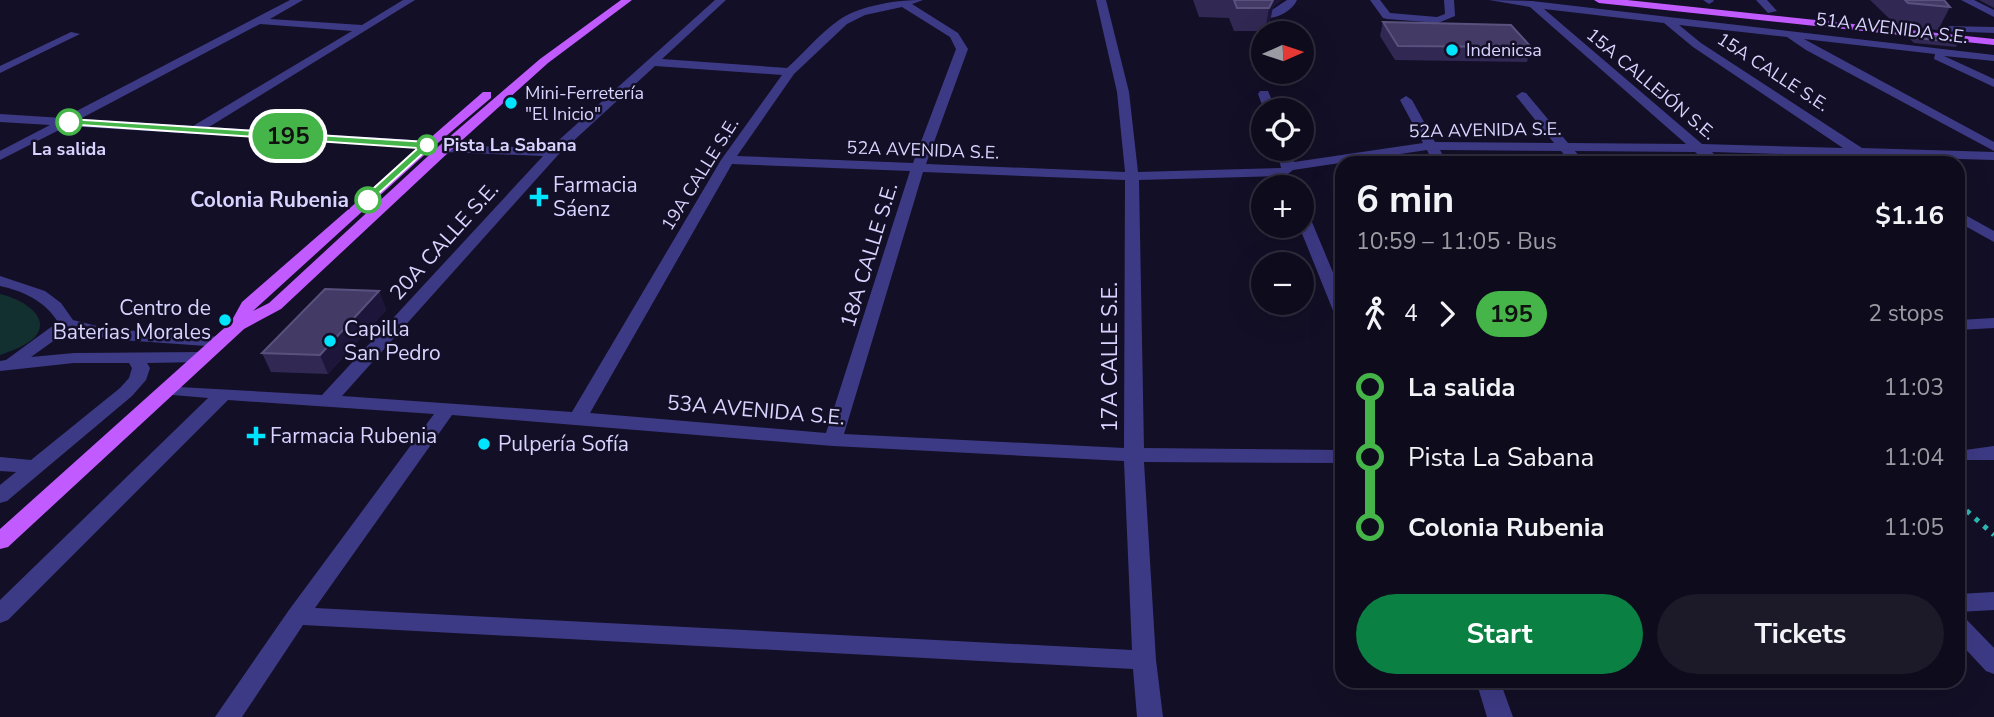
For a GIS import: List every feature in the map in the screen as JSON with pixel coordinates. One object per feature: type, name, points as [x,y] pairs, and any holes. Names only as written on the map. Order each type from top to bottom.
[{"type":"main road","points":[[238,326],[248,305],[427,145],[529,61],[612,0]]},
{"type":"main road","points":[[0,541],[238,326],[275,306],[445,148],[544,61],[628,0]]},
{"type":"main road","points":[[1592,0],[1994,42]]},
{"type":"main road","points":[[1599,0],[1605,1]]},
{"type":"main road","points":[[1667,0],[1751,8]]},
{"type":"main road","points":[[1707,0],[1772,11],[1994,32]]},
{"type":"street","points":[[0,156],[298,0]]},
{"type":"street","points":[[196,130],[410,0]]},
{"type":"street","name":"20A CALLE S.E.","points":[[327,401],[553,152],[721,0]]},
{"type":"street","name":"17A CALLE S.E.","points":[[1101,0],[1123,92],[1132,176],[1134,455],[1144,660],[1150,717]]},
{"type":"street","points":[[1270,16],[1290,5],[1292,0]]},
{"type":"street","points":[[1374,0],[1387,16],[1438,20],[1450,16],[1449,0]]},
{"type":"street","name":"51A AVENIDA S.E.","points":[[1494,0],[1994,58]]},
{"type":"street","points":[[1761,0],[1772,11]]},
{"type":"street","points":[[1966,0],[1994,14]]},
{"type":"street","name":"19A CALLE S.E.","points":[[578,418],[728,160],[790,72],[843,22],[862,13],[911,2]]},
{"type":"street","name":"18A CALLE S.E.","points":[[833,440],[918,167],[962,49],[954,35],[911,2]]},
{"type":"street","name":"15A CALLEJÓN S.E.","points":[[1532,4],[1708,156]]},
{"type":"street","name":"15A CALLE S.E.","points":[[1653,6],[1697,45],[1866,156]]},
{"type":"street","points":[[257,21],[362,28]]},
{"type":"street","points":[[0,69],[75,34]]},
{"type":"street","points":[[1789,34],[1810,48],[1994,147]]},
{"type":"street","points":[[1922,50],[1994,83]]},
{"type":"street","points":[[650,62],[790,72]]},
{"type":"street","points":[[1264,94],[1266,98]]},
{"type":"street","points":[[1522,96],[1572,156]]},
{"type":"street","points":[[1406,100],[1435,156]]},
{"type":"street","points":[[0,118],[427,145]]},
{"type":"street","name":"52A AVENIDA S.E.","points":[[1370,156],[1429,146],[1564,146],[1994,156]]},
{"type":"street","points":[[445,148],[553,152]]},
{"type":"street","name":"52A AVENIDA S.E.","points":[[728,160],[1132,176],[1287,170],[1335,162]]},
{"type":"street","points":[[1285,161],[1288,175]]},
{"type":"street","points":[[1965,219],[1994,238]]},
{"type":"street","points":[[1311,238],[1335,296]]},
{"type":"street","points":[[0,281],[34,291],[51,300],[60,308],[67,323]]},
{"type":"street","points":[[5,365],[67,323],[108,334],[220,342]]},
{"type":"street","points":[[1965,325],[1994,323]]},
{"type":"street","points":[[5,365],[74,358],[202,358]]},
{"type":"street","points":[[0,496],[126,392],[137,380],[141,368],[135,358]]},
{"type":"street","name":"53A AVENIDA S.E.","points":[[167,390],[578,418],[833,440],[1134,455],[1335,456]]},
{"type":"street","points":[[0,614],[223,394]]},
{"type":"street","points":[[228,717],[297,616],[447,409]]},
{"type":"street","points":[[1972,455],[1994,453]]},
{"type":"street","points":[[0,464],[36,467]]},
{"type":"street","points":[[1965,603],[1994,601]]},
{"type":"street","points":[[297,616],[1144,660]]},
{"type":"street","points":[[1965,633],[1994,664]]},
{"type":"street","points":[[1490,688],[1500,717]]},
{"type":"path","points":[[1965,509],[1994,535]]},
{"type":"green space","points":[[0,294],[31,308],[40,321],[40,329],[31,340],[0,355]]},
{"type":"building","points":[[1234,0],[1273,0],[1269,8],[1237,8]]},
{"type":"building","points":[[1905,0],[1944,0],[1950,7],[1908,3]]},
{"type":"building","points":[[1383,22],[1511,25],[1531,47],[1398,46]]},
{"type":"building","points":[[1912,34],[1955,38],[1958,42],[1916,38]]},
{"type":"building","points":[[325,289],[379,291],[320,355],[262,353]]},
{"type":"bus line","name":"195","points":[[69,122],[427,145],[368,200]]},
{"type":"place","name":"Indenicsa","points":[[1452,50]]},
{"type":"place","name":"Mini-Ferretería \"El Inicio\"","points":[[511,103]]},
{"type":"place","name":"La salida","points":[[69,122]]},
{"type":"place","name":"Pista La Sabana","points":[[427,145]]},
{"type":"place","name":"Farmacia Sáenz","points":[[539,197]]},
{"type":"place","name":"Colonia Rubenia","points":[[368,200]]},
{"type":"place","name":"Centro de Baterias Morales","points":[[225,320]]},
{"type":"place","name":"Capilla San Pedro","points":[[330,341]]},
{"type":"place","name":"Farmacia Rubenia","points":[[256,436]]},
{"type":"place","name":"Pulpería Sofía","points":[[484,444]]}]
